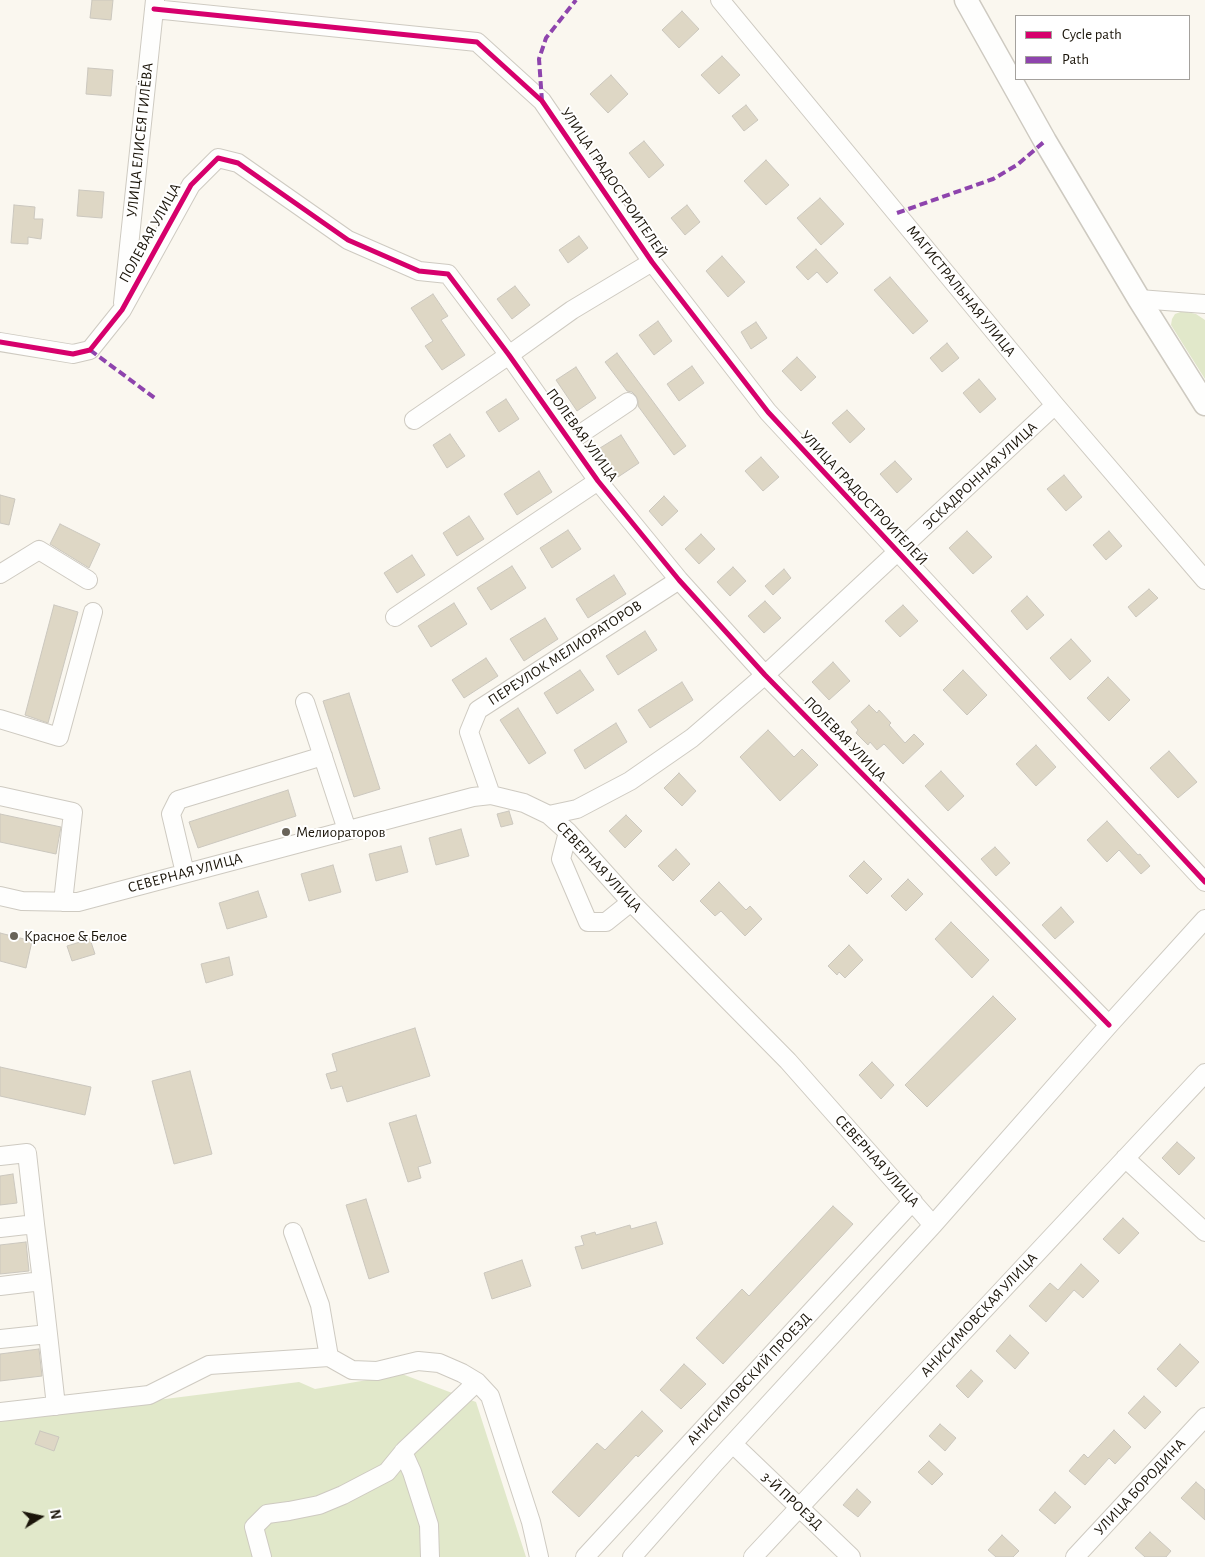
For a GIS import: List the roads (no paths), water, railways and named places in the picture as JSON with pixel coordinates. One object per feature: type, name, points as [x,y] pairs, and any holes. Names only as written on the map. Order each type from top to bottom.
[{"type":"main road","points":[[966,0],[1045,141],[1205,404]]},
{"type":"street","name":"МАГИСТРАЛЬНАЯ УЛИЦА","points":[[720,0],[1055,405],[1205,580]]},
{"type":"street","name":"УЛИЦА ГРАДОСТРОИТЕЛЕЙ","points":[[154,4],[477,42],[542,101],[652,262],[768,412],[897,553],[1205,882]]},
{"type":"street","name":"УЛИЦА ЕЛИСЕЯ ГИЛЁВА","points":[[122,310],[154,4]]},
{"type":"street","name":"ПОЛЕВАЯ УЛИЦА","points":[[0,342],[74,354],[90,350],[122,310],[191,185],[218,158],[238,163],[348,240],[418,271],[448,274],[510,354],[598,481],[679,580],[765,675],[1108,1025]]},
{"type":"street","points":[[414,420],[572,310],[652,262]]},
{"type":"street","points":[[1139,298],[1205,304]]},
{"type":"street","points":[[570,441],[628,402]]},
{"type":"street","name":"ЭСКАДРОННАЯ УЛИЦА","points":[[549,815],[576,809],[630,781],[692,738],[765,675],[1055,405]]},
{"type":"street","points":[[395,616],[598,481]]},
{"type":"street","points":[[0,574],[39,550],[88,580]]},
{"type":"street","name":"ПЕРЕУЛОК МЕЛИОРАТОРОВ","points":[[491,795],[468,732],[478,710],[679,580]]},
{"type":"street","points":[[0,719],[59,737],[93,612]]},
{"type":"street","points":[[305,702],[347,830]]},
{"type":"street","points":[[185,873],[170,814],[178,800],[323,756]]},
{"type":"street","name":"СЕВЕРНАЯ УЛИЦА","points":[[0,896],[22,901],[78,902],[473,797],[491,795],[524,803],[549,815],[568,832],[631,902],[788,1061],[933,1225]]},
{"type":"street","points":[[0,796],[73,812],[64,902]]},
{"type":"street","points":[[568,832],[561,859],[588,922],[606,922],[631,902]]},
{"type":"street","points":[[632,1557],[933,1225],[1108,1025],[1205,919]]},
{"type":"street","name":"АНИСИМОВСКАЯ УЛИЦА","points":[[753,1557],[1205,1073]]},
{"type":"street","points":[[0,1156],[27,1153],[56,1406]]},
{"type":"street","points":[[1125,1158],[1205,1232]]},
{"type":"street","name":"АНИСИМОВСКИЙ ПРОЕЗД","points":[[585,1557],[912,1201]]},
{"type":"street","points":[[0,1228],[35,1224]]},
{"type":"street","points":[[293,1232],[320,1305],[329,1357]]},
{"type":"street","points":[[0,1286],[42,1281]]},
{"type":"street","points":[[0,1339],[48,1334]]},
{"type":"street","points":[[0,1412],[149,1395],[209,1365],[329,1357],[352,1370],[376,1371],[418,1361],[439,1363],[477,1382],[490,1396],[531,1522],[539,1557]]},
{"type":"street","points":[[259,1556],[254,1528],[267,1514],[319,1505],[343,1495],[386,1472],[403,1452],[477,1382]]},
{"type":"street","name":"УЛИЦА БОРОДИНА","points":[[1075,1557],[1205,1416]]},
{"type":"street","name":"3-Й ПРОЕЗД","points":[[733,1444],[851,1557]]},
{"type":"street","points":[[403,1452],[412,1472],[429,1525],[430,1557]]},
{"type":"place","name":"Мелиораторов","points":[[286,832]]},
{"type":"place","name":"Красное & Белое","points":[[14,936]]}]
